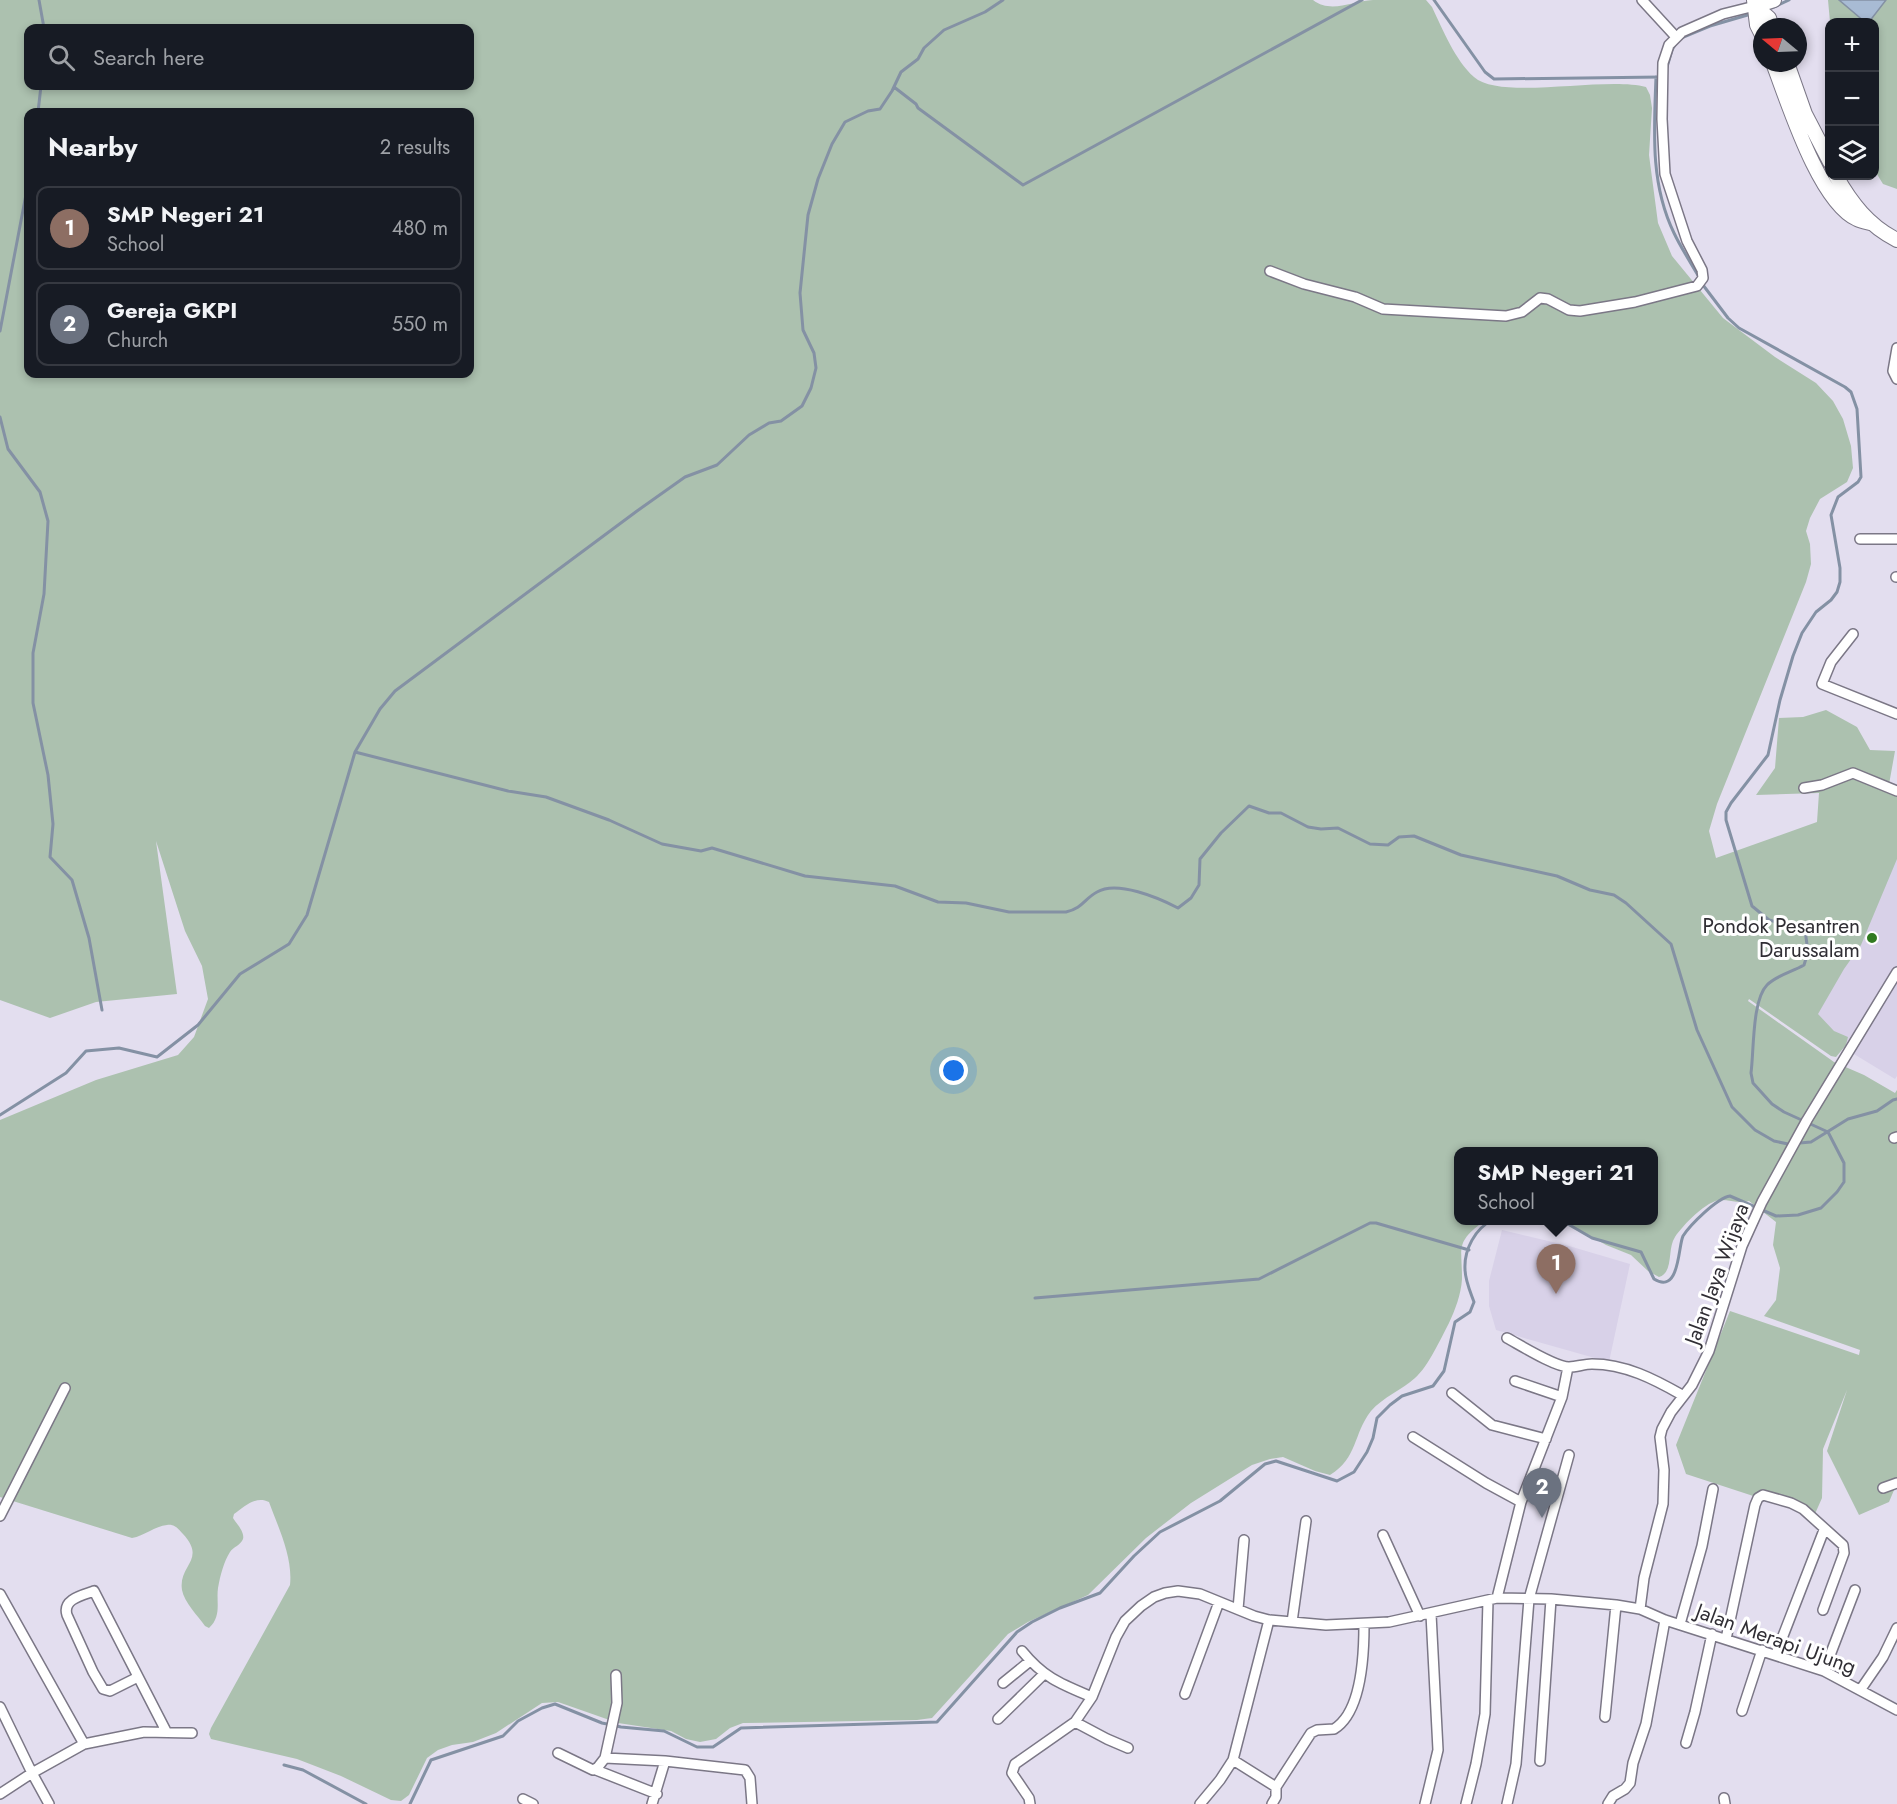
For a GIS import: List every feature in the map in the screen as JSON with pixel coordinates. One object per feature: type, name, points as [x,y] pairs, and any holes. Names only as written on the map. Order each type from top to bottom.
[{"type":"street","points":[[1642,0],[1676,37]]},
{"type":"street","points":[[1270,271],[1304,284],[1355,297],[1383,309],[1506,316],[1522,312],[1539,298],[1569,310],[1580,311],[1635,302],[1697,286],[1702,281],[1702,270],[1687,242],[1665,174],[1662,77],[1665,55],[1676,37],[1708,20],[1757,10],[1774,0]]},
{"type":"street","points":[[1777,72],[1818,174],[1843,209],[1856,219],[1870,223]]},
{"type":"street","points":[[1790,72],[1805,114],[1825,152]]},
{"type":"street","points":[[1839,180],[1853,203],[1870,223],[1879,231],[1897,240]]},
{"type":"street","points":[[1897,348],[1893,362],[1893,371],[1897,379]]},
{"type":"street","points":[[1860,539],[1897,539]]},
{"type":"street","points":[[1853,634],[1831,662],[1822,684],[1897,714]]},
{"type":"street","points":[[1804,788],[1853,773],[1897,791]]},
{"type":"street","name":"Jalan Jaya Wijaya","points":[[1640,1609],[1644,1578],[1663,1504],[1664,1470],[1660,1437],[1665,1421],[1682,1395],[1692,1385],[1709,1351],[1728,1289],[1762,1202],[1792,1146],[1897,972]]},
{"type":"street","points":[[1507,1338],[1568,1367],[1593,1364],[1624,1368],[1644,1375],[1682,1395]]},
{"type":"street","points":[[1466,1804],[1485,1714],[1492,1599],[1521,1502],[1562,1397],[1568,1367]]},
{"type":"street","points":[[1515,1381],[1562,1397]]},
{"type":"street","points":[[0,1516],[65,1388]]},
{"type":"street","points":[[1452,1393],[1492,1425],[1546,1439]]},
{"type":"street","points":[[1413,1437],[1521,1502]]},
{"type":"street","points":[[1507,1804],[1516,1764],[1529,1599],[1569,1455]]},
{"type":"street","points":[[1883,1488],[1897,1483]]},
{"type":"street","points":[[1680,1624],[1702,1546],[1713,1489]]},
{"type":"street","points":[[1726,1639],[1758,1498],[1763,1495],[1791,1503],[1811,1515],[1844,1548],[1823,1610]]},
{"type":"street","points":[[1292,1622],[1306,1521]]},
{"type":"street","points":[[1776,1654],[1824,1530]]},
{"type":"street","points":[[1383,1534],[1420,1616]]},
{"type":"street","points":[[1238,1609],[1244,1540]]},
{"type":"street","points":[[1824,1671],[1855,1590]]},
{"type":"street","points":[[138,1677],[110,1691],[103,1689],[67,1615],[65,1608],[68,1603],[94,1591],[166,1731]]},
{"type":"street","name":"Jalan Merapi Ujung","points":[[1030,1804],[1029,1798],[1014,1776],[1013,1767],[1019,1760],[1075,1722],[1092,1697],[1116,1637],[1125,1621],[1141,1606],[1165,1593],[1200,1594],[1269,1620],[1326,1626],[1364,1625],[1420,1616],[1492,1599],[1551,1599],[1616,1605],[1640,1609],[1665,1620],[1824,1671],[1897,1710]]},
{"type":"street","points":[[0,1594],[84,1744]]},
{"type":"street","points":[[1540,1761],[1551,1599]]},
{"type":"street","points":[[1185,1694],[1219,1602]]},
{"type":"street","points":[[1605,1717],[1616,1605]]},
{"type":"street","points":[[1425,1804],[1438,1750],[1431,1614]]},
{"type":"street","points":[[1200,1804],[1233,1760],[1269,1620]]},
{"type":"street","points":[[1608,1804],[1613,1796],[1630,1783],[1633,1763],[1646,1724],[1665,1620]]},
{"type":"street","points":[[1272,1804],[1276,1797],[1276,1787],[1311,1733],[1317,1730],[1334,1729],[1346,1717],[1361,1673],[1364,1625]]},
{"type":"street","points":[[1861,1689],[1883,1657],[1897,1628]]},
{"type":"street","points":[[1686,1743],[1712,1635]]},
{"type":"street","points":[[1742,1711],[1762,1650]]},
{"type":"street","points":[[1022,1651],[1044,1674],[1092,1697]]},
{"type":"street","points":[[1003,1683],[1030,1661]]},
{"type":"street","points":[[998,1719],[1044,1674]]},
{"type":"street","points":[[596,1770],[604,1758],[617,1703],[616,1675]]},
{"type":"street","points":[[0,1707],[49,1804]]},
{"type":"street","points":[[1075,1722],[1128,1748]]},
{"type":"street","points":[[0,1794],[84,1744],[144,1732],[192,1733]]},
{"type":"street","points":[[558,1753],[586,1768],[657,1794]]},
{"type":"street","points":[[604,1758],[665,1761],[745,1770],[750,1778],[752,1804]]},
{"type":"street","points":[[1233,1760],[1276,1787]]},
{"type":"street","points":[[652,1804],[657,1794],[665,1761]]},
{"type":"street","points":[[523,1799],[533,1804]]},
{"type":"shaded area","name":"Pondok Pesantren Darussalam","points":[[1897,855],[1897,1076],[1895,1079],[1798,1020]]},
{"type":"shaded area","points":[[1502,1230],[1630,1264],[1609,1362],[1496,1330],[1489,1306],[1489,1281]]},
{"type":"green space","points":[[0,0],[1313,0],[1327,6],[1342,6],[1373,0],[1426,0],[1461,62],[1474,77],[1487,84],[1529,88],[1605,84],[1646,87],[1652,108],[1649,155],[1658,223],[1672,256],[1723,318],[1775,357],[1816,383],[1833,401],[1843,419],[1851,446],[1853,468],[1847,482],[1820,499],[1810,518],[1806,531],[1810,544],[1811,564],[1806,582],[1717,804],[1709,831],[1716,858],[1817,822],[1819,793],[1756,795],[1775,768],[1779,718],[1803,717],[1826,710],[1857,727],[1870,750],[1895,751],[1888,790],[1897,794],[1897,859],[1861,945],[1818,1014],[1834,1031],[1848,1037],[1846,1045],[1836,1057],[1831,1056],[1749,999],[1748,1001],[1834,1062],[1864,1075],[1895,1093],[1897,1090],[1897,1483],[1889,1502],[1859,1515],[1827,1451],[1847,1390],[1823,1449],[1822,1498],[1814,1516],[1686,1474],[1676,1445],[1730,1311],[1859,1355],[1860,1350],[1764,1316],[1776,1300],[1780,1268],[1773,1245],[1776,1222],[1749,1201],[1715,1201],[1696,1214],[1675,1237],[1667,1271],[1659,1277],[1648,1271],[1631,1255],[1606,1245],[1571,1225],[1658,1225],[1658,1147],[1454,1147],[1454,1225],[1479,1225],[1468,1235],[1462,1246],[1462,1279],[1455,1308],[1425,1367],[1410,1382],[1371,1411],[1346,1461],[1330,1475],[1283,1457],[1252,1465],[1191,1503],[1146,1538],[1088,1595],[1028,1622],[1008,1634],[932,1718],[743,1723],[730,1728],[716,1739],[700,1742],[686,1739],[671,1731],[618,1723],[558,1702],[542,1703],[496,1733],[473,1742],[438,1750],[427,1758],[409,1795],[401,1801],[391,1800],[341,1776],[297,1759],[211,1739],[209,1734],[211,1728],[290,1585],[287,1553],[269,1502],[255,1501],[234,1514],[233,1518],[242,1531],[243,1539],[230,1552],[224,1564],[218,1588],[216,1619],[209,1628],[205,1626],[183,1595],[182,1581],[192,1557],[192,1550],[190,1543],[176,1527],[163,1526],[132,1538],[0,1497],[0,1120],[96,1080],[178,1055],[194,1037],[208,999],[202,966],[185,931],[156,841],[177,994],[96,1002],[50,1018],[0,1000]]},
{"type":"green space","points":[[1828,0],[1897,0],[1897,189],[1883,184],[1879,178],[1879,18],[1830,18]]},
{"type":"water","points":[[1839,0],[1886,0],[1872,18],[1860,18]]},
{"type":"waterway","points":[[39,0],[43,24]]},
{"type":"waterway","points":[[355,752],[380,709],[395,691],[685,477],[717,465],[749,435],[769,423],[781,421],[802,406],[811,388],[816,368],[814,353],[803,330],[800,293],[808,215],[818,179],[832,144],[845,122],[868,111],[880,109],[901,72],[918,59],[924,48],[944,30],[985,12],[1003,0]]},
{"type":"waterway","points":[[894,87],[918,108],[1023,185],[1362,0]]},
{"type":"waterway","points":[[1434,0],[1485,72],[1494,79],[1661,77]]},
{"type":"waterway","points":[[1772,8],[1789,0]]},
{"type":"waterway","points":[[1681,38],[1710,26],[1751,14]]},
{"type":"waterway","points":[[1667,67],[1676,43]]},
{"type":"waterway","points":[[1656,77],[1655,156],[1661,195],[1674,233],[1699,277]]},
{"type":"waterway","points":[[38,108],[41,90]]},
{"type":"waterway","points":[[0,331],[24,205]]},
{"type":"waterway","points":[[1570,1225],[1592,1238],[1641,1252],[1654,1279],[1663,1282],[1669,1280],[1673,1275],[1681,1241],[1686,1231],[1704,1213],[1725,1198],[1730,1196],[1776,1216],[1798,1215],[1821,1208],[1844,1182],[1844,1163],[1828,1132],[1784,1112],[1772,1104],[1753,1083],[1751,1073],[1754,1026],[1762,992],[1775,979],[1804,965],[1808,952],[1805,930],[1769,920],[1752,906],[1726,820],[1726,812],[1768,755],[1780,700],[1802,633],[1816,612],[1837,592],[1840,568],[1831,515],[1838,497],[1858,482],[1861,477],[1857,409],[1851,392],[1845,387],[1739,328],[1728,318],[1703,285]]},
{"type":"waterway","points":[[0,417],[8,449],[40,492],[48,521],[44,594],[33,653],[33,703],[48,775],[53,824],[50,857],[72,880],[89,938],[102,1010]]},
{"type":"waterway","points":[[0,1115],[66,1073],[86,1051],[119,1048],[157,1057],[198,1025],[240,974],[289,944],[307,915],[355,752],[508,791],[546,797],[609,820],[662,844],[701,851],[712,848],[805,876],[895,886],[938,902],[966,903],[1009,912],[1066,912],[1080,906],[1097,892],[1115,888],[1149,895],[1178,908],[1191,898],[1199,885],[1200,859],[1221,833],[1249,806],[1269,813],[1281,813],[1308,827],[1338,828],[1370,844],[1388,845],[1399,837],[1414,836],[1461,855],[1557,876],[1590,890],[1614,895],[1626,903],[1671,944],[1697,1030],[1732,1107],[1755,1130],[1774,1141],[1788,1144],[1811,1142],[1848,1119],[1877,1111],[1897,1099]]},
{"type":"waterway","points":[[1035,1298],[1259,1279],[1370,1223],[1469,1250]]},
{"type":"waterway","points":[[410,1804],[431,1760],[503,1736],[518,1721],[555,1704],[602,1723],[664,1731],[697,1747],[713,1747],[741,1728],[937,1722],[1017,1632],[1060,1608],[1100,1593],[1160,1532],[1220,1501],[1265,1464],[1276,1461],[1337,1481],[1354,1472],[1373,1438],[1377,1418],[1402,1396],[1433,1386],[1444,1371],[1455,1322],[1470,1312],[1474,1302],[1465,1273],[1466,1254],[1476,1234],[1486,1225]]},
{"type":"waterway","points":[[284,1765],[303,1770],[366,1804]]},
{"type":"place","name":"Pondok Pesantren Darussalam","points":[[1872,938]]},
{"type":"place","name":"SMP Negeri 21","points":[[1556,1294]]},
{"type":"place","name":"Gereja GKPI","points":[[1542,1518]]}]
